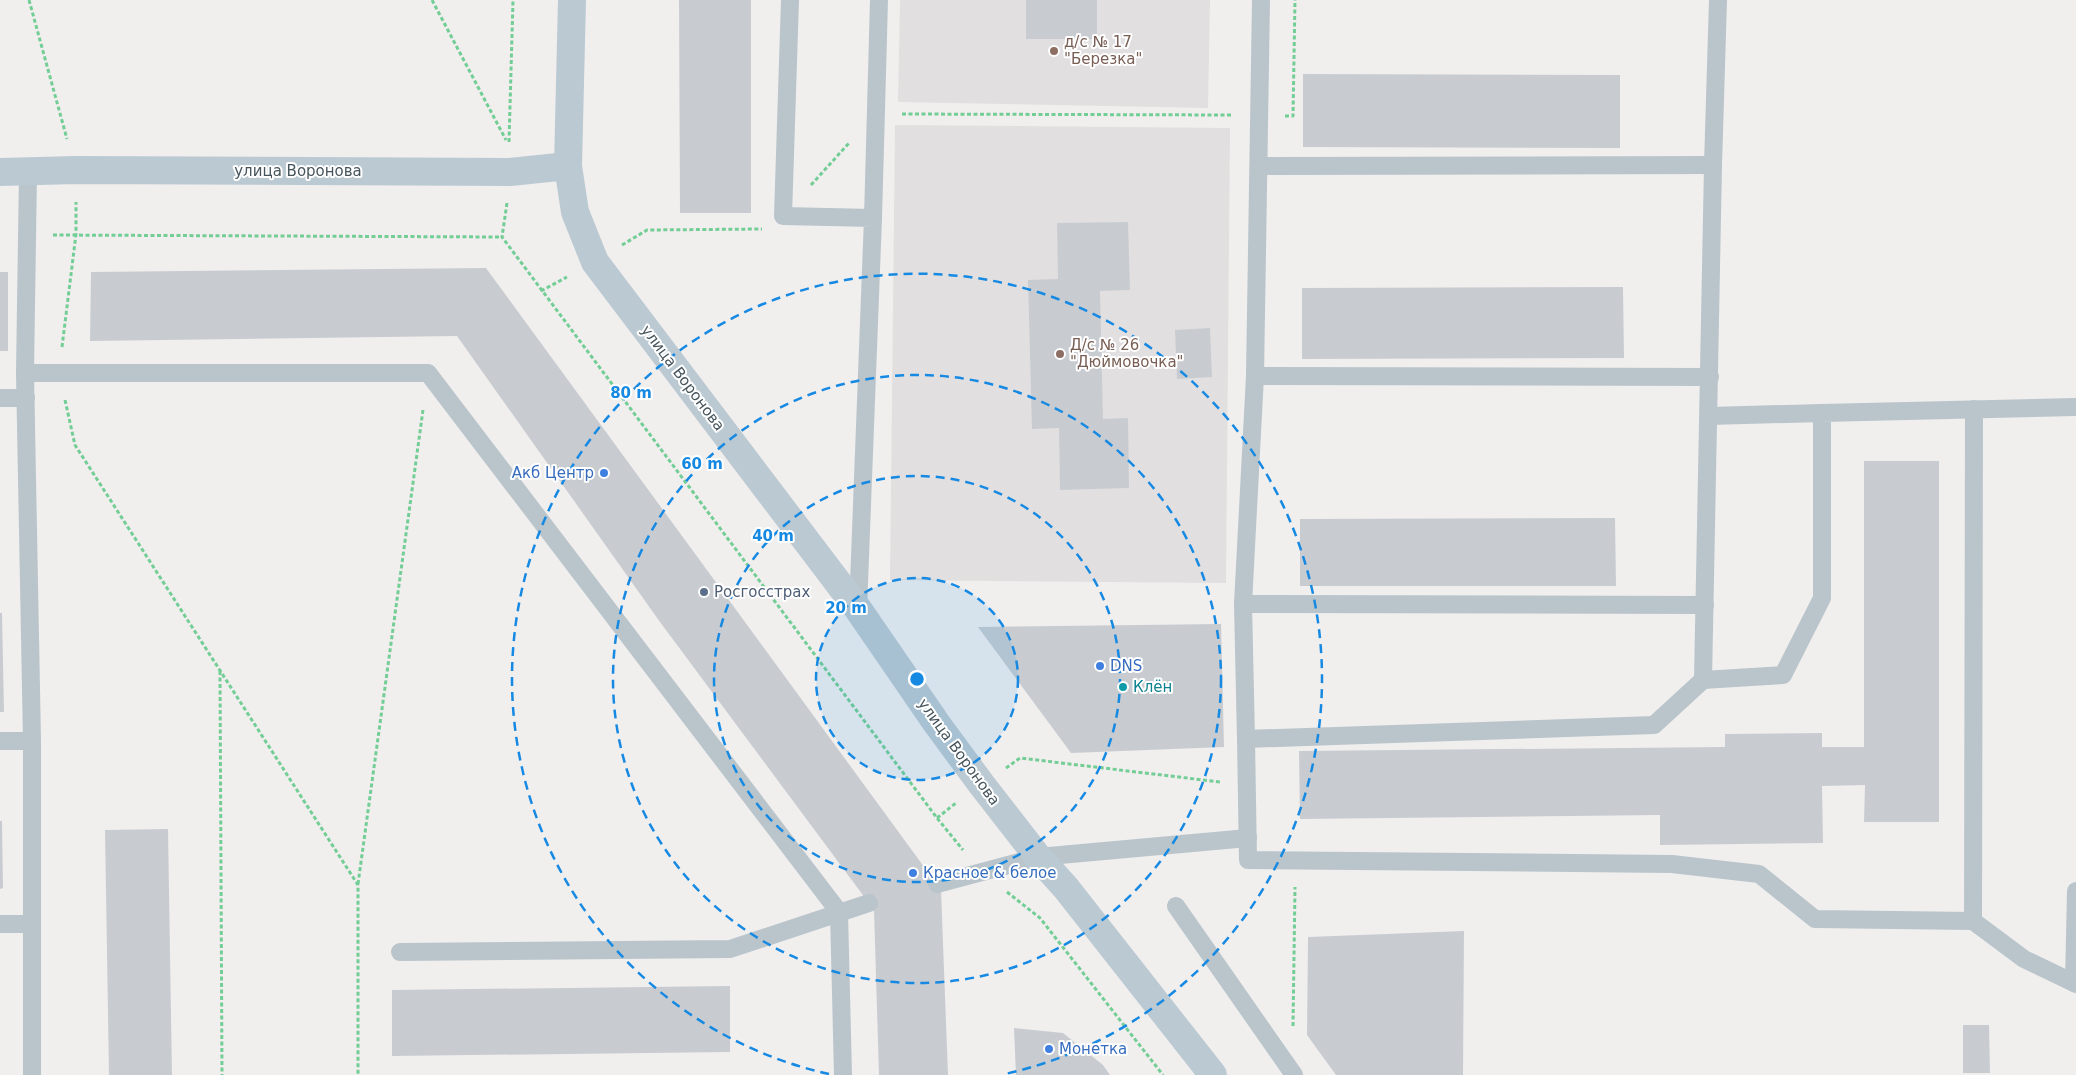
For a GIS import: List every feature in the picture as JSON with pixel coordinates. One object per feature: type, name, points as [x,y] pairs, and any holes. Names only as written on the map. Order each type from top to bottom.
[{"type":"street","name":"улица Воронова","points":[[572,0],[568,166],[575,212],[595,262],[858,609],[937,724],[982,784],[1038,857],[1066,888],[1213,1075]]},
{"type":"street","name":"улица Воронова","points":[[0,172],[77,170],[510,172],[568,166]]},
{"type":"lane","points":[[790,0],[783,216],[873,218]]},
{"type":"lane","points":[[858,609],[873,218],[879,0]]},
{"type":"lane","points":[[1261,0],[1255,376],[1243,604],[1248,860],[1672,864],[1759,874],[1816,919],[1973,921],[2024,959],[2075,984],[2076,891]]},
{"type":"lane","points":[[1703,680],[1718,0]]},
{"type":"lane","points":[[1258,166],[1713,165]]},
{"type":"lane","points":[[28,172],[25,373],[32,741],[32,1075]]},
{"type":"lane","points":[[25,373],[428,373],[839,912],[843,1075]]},
{"type":"lane","points":[[1255,376],[1710,377]]},
{"type":"lane","points":[[0,398],[26,398]]},
{"type":"lane","points":[[1709,416],[2076,407]]},
{"type":"lane","points":[[1973,921],[1974,409]]},
{"type":"lane","points":[[1246,739],[1654,725],[1703,680],[1783,676],[1822,598],[1822,413]]},
{"type":"lane","points":[[1243,604],[1704,605]]},
{"type":"lane","points":[[0,741],[32,741]]},
{"type":"lane","points":[[937,884],[1038,857],[1248,838]]},
{"type":"lane","points":[[400,952],[730,949],[869,903]]},
{"type":"lane","points":[[1176,906],[1294,1075]]},
{"type":"lane","points":[[0,924],[31,924]]},
{"type":"path","points":[[29,0],[77,170],[76,234],[59,374],[75,445],[358,885]]},
{"type":"path","points":[[432,0],[508,145],[513,0]]},
{"type":"path","points":[[541,291],[595,262],[647,230],[770,229],[875,114],[1293,116],[1296,0]]},
{"type":"path","points":[[510,172],[502,237],[541,291],[937,818],[982,871],[1040,918],[1163,1075]]},
{"type":"path","points":[[26,236],[76,234],[502,237]]},
{"type":"path","points":[[358,1075],[358,885],[428,373]]},
{"type":"path","points":[[220,671],[222,1075]]},
{"type":"path","points":[[937,818],[1020,758],[1246,785]]},
{"type":"path","points":[[1293,1030],[1295,861]]},
{"type":"shaded area","name":"д/с № 17 \"Березка\"","points":[[900,0],[1210,0],[1208,108],[898,102]]},
{"type":"shaded area","name":"Д/с № 26 \"Дюймовочка\"","points":[[895,125],[1230,128],[1226,583],[890,580]]},
{"type":"building","points":[[679,0],[751,0],[751,213],[680,213]]},
{"type":"building","points":[[1026,0],[1097,0],[1097,39],[1026,39]]},
{"type":"building","points":[[1303,74],[1620,75],[1620,148],[1303,147]]},
{"type":"building","points":[[1128,222],[1130,290],[1100,291],[1103,419],[1128,418],[1129,488],[1060,490],[1059,428],[1032,429],[1028,280],[1058,279],[1057,223]]},
{"type":"building","points":[[486,268],[941,890],[948,1075],[879,1075],[874,910],[660,622],[457,336],[90,341],[91,272]]},
{"type":"building","points":[[0,272],[8,272],[8,351],[0,351]]},
{"type":"building","points":[[1623,287],[1624,358],[1302,359],[1302,288]]},
{"type":"building","points":[[1210,328],[1212,377],[1177,379],[1175,330]]},
{"type":"building","points":[[1864,461],[1939,461],[1939,822],[1864,822],[1865,785],[1822,786],[1823,843],[1660,845],[1660,815],[1300,819],[1299,751],[1725,747],[1725,734],[1822,733],[1822,747],[1864,747]]},
{"type":"building","points":[[1615,518],[1616,586],[1300,586],[1300,519]]},
{"type":"building","points":[[0,613],[2,613],[4,712],[0,712]]},
{"type":"building","name":"Клён","points":[[1221,624],[1224,747],[1071,753],[978,627]]},
{"type":"building","points":[[0,821],[2,821],[3,888],[0,889]]},
{"type":"building","points":[[168,829],[172,1075],[109,1075],[105,830]]},
{"type":"building","points":[[1464,931],[1463,1075],[1336,1075],[1307,1035],[1308,937]]},
{"type":"building","points":[[730,986],[730,1052],[392,1056],[392,990]]},
{"type":"building","points":[[1963,1025],[1989,1025],[1990,1073],[1963,1073]]},
{"type":"building","name":"Монетка","points":[[1014,1028],[1063,1033],[1103,1065],[1110,1075],[1016,1075]]},
{"type":"place","name":"д/с № 17 \"Березка\"","points":[[1054,51]]},
{"type":"place","name":"Д/с № 26 \"Дюймовочка\"","points":[[1060,354]]},
{"type":"place","name":"Акб Центр","points":[[604,473]]},
{"type":"place","name":"Росгосстрах","points":[[704,592]]},
{"type":"place","name":"DNS","points":[[1100,666]]},
{"type":"place","name":"Клён","points":[[1123,687]]},
{"type":"place","name":"Красное & белое","points":[[913,873]]},
{"type":"place","name":"Монетка","points":[[1049,1049]]}]
